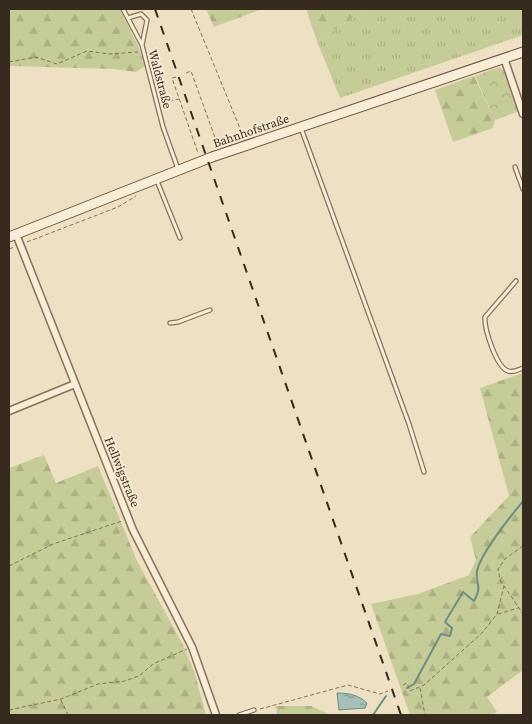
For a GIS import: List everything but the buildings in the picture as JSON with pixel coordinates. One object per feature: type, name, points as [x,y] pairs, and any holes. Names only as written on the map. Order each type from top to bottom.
[{"type":"main road","name":"Bahnhofstraße","points":[[12,235],[220,154],[523,52]]},
{"type":"street","points":[[504,58],[523,114]]},
{"type":"street","name":"Hellwigstraße","points":[[12,235],[20,245],[141,548],[192,647],[216,715]]},
{"type":"street","points":[[9,410],[75,384]]},
{"type":"lane","name":"Waldstraße","points":[[123,9],[142,45],[163,127],[179,169]]},
{"type":"lane","points":[[128,18],[141,14],[147,20],[142,45]]},
{"type":"lane","points":[[300,128],[409,424],[424,472]]},
{"type":"lane","points":[[515,167],[523,189]]},
{"type":"lane","points":[[156,179],[180,238]]},
{"type":"lane","points":[[516,281],[485,317],[484,323],[490,344],[502,367],[506,371],[513,372],[523,368]]},
{"type":"lane","points":[[170,323],[178,322],[210,310]]},
{"type":"lane","points":[[239,715],[254,710]]},
{"type":"path","points":[[191,9],[246,146]]},
{"type":"path","points":[[9,62],[36,58],[57,64],[87,51],[109,54],[144,51]]},
{"type":"path","points":[[186,73],[191,71],[220,154]]},
{"type":"path","points":[[176,77],[172,78],[201,161]]},
{"type":"path","points":[[158,105],[179,99]]},
{"type":"path","points":[[20,245],[118,207],[137,195]]},
{"type":"path","points":[[9,566],[53,544],[129,519]]},
{"type":"path","points":[[523,546],[505,559],[498,570],[500,580],[523,614]]},
{"type":"path","points":[[403,685],[407,684],[410,691],[424,685],[482,633],[497,614],[504,586]]},
{"type":"path","points":[[497,614],[519,608]]},
{"type":"path","points":[[9,710],[61,699],[98,684],[125,681],[139,676],[153,664],[192,647]]},
{"type":"path","points":[[254,710],[348,685],[380,694],[388,691]]},
{"type":"path","points":[[420,687],[425,715]]},
{"type":"path","points":[[61,699],[68,715]]},
{"type":"green space","points":[[9,9],[120,9],[138,46],[145,66],[136,72],[114,69],[9,66]]},
{"type":"green space","points":[[206,9],[262,9],[214,27]]},
{"type":"green space","points":[[306,9],[367,9],[317,41]]},
{"type":"green space","points":[[367,9],[523,9],[523,35],[340,98],[317,41]]},
{"type":"green space","points":[[499,67],[504,71],[519,111],[495,120],[475,76]]},
{"type":"green space","points":[[474,76],[495,120],[493,128],[453,142],[435,90]]},
{"type":"green space","points":[[523,373],[523,670],[487,697],[497,712],[492,715],[410,715],[371,604],[418,594],[469,575],[476,560],[470,537],[509,496],[480,388]]},
{"type":"green space","points":[[44,455],[56,483],[98,466],[137,561],[182,643],[194,671],[206,715],[9,715],[9,468]]},
{"type":"green space","points":[[276,706],[311,706],[331,715],[277,715]]},
{"type":"water","points":[[337,693],[357,696],[367,703],[365,708],[339,710]]},
{"type":"waterway","points":[[407,688],[414,684],[441,634],[450,636],[452,628],[445,622],[463,592],[474,601],[478,592],[477,571],[484,554],[523,501]]},
{"type":"waterway","points":[[373,715],[386,696]]},
{"type":"railway","points":[[155,9],[401,715]]}]
